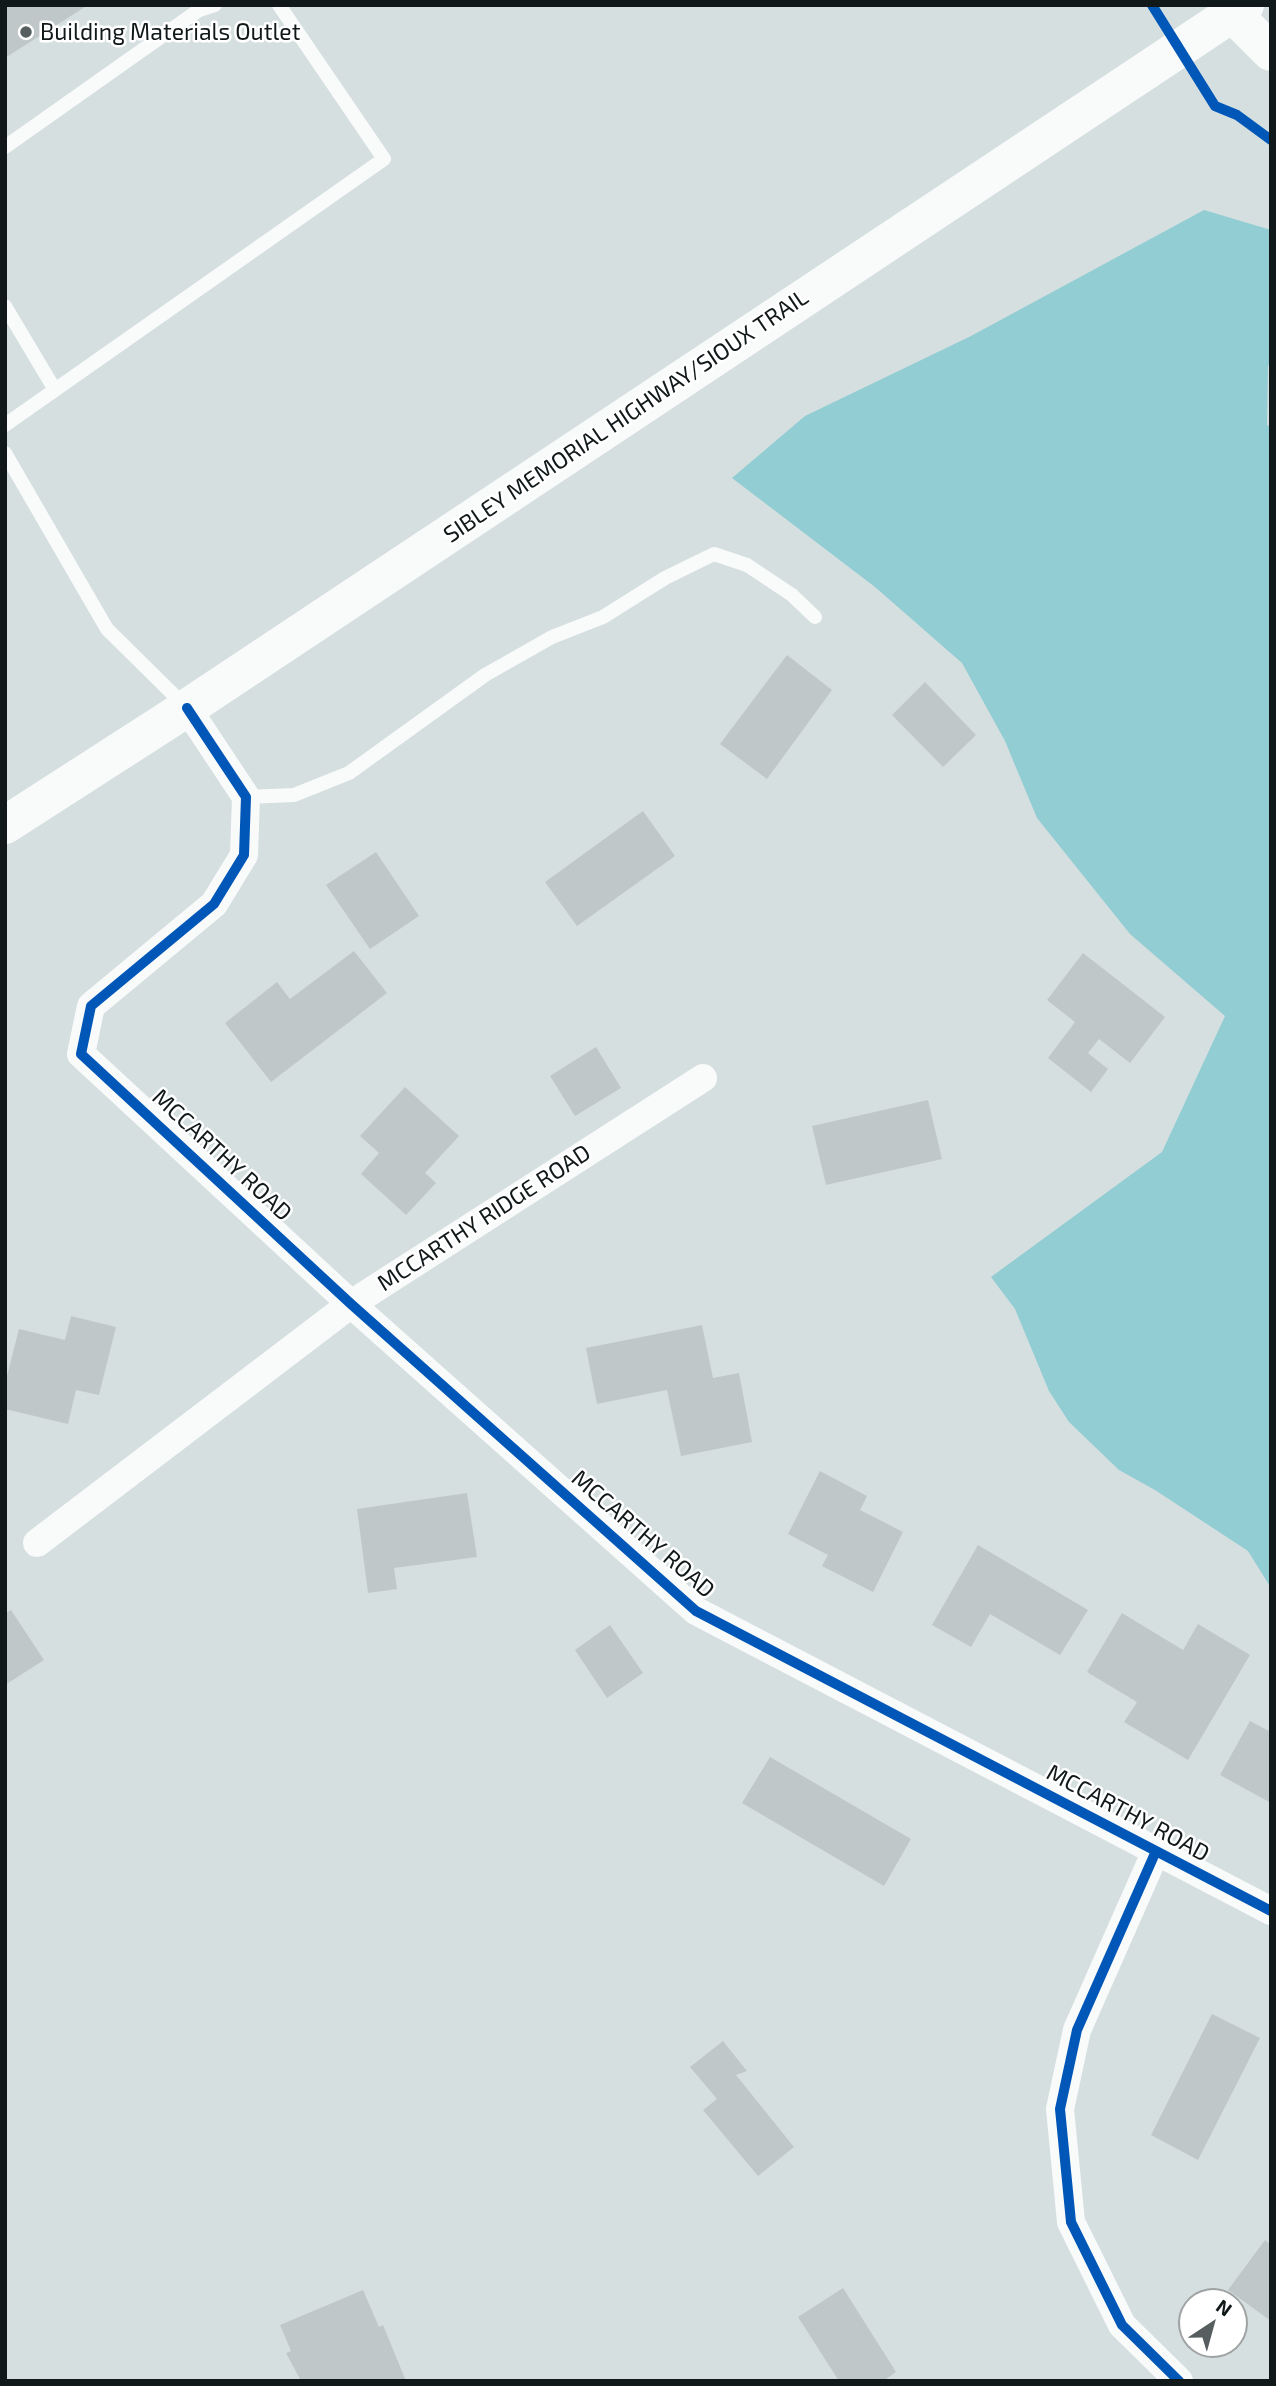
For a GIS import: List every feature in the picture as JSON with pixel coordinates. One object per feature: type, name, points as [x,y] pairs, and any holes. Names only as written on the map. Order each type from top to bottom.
[{"type":"main road","points":[[1235,8],[1271,52]]},
{"type":"main road","name":"SIBLEY MEMORIAL HIGHWAY/SIOUX TRAIL","points":[[5,825],[187,708],[1235,8]]},
{"type":"street","points":[[187,708],[246,797]]},
{"type":"street","name":"MCCARTHY ROAD","points":[[246,797],[244,855],[214,904],[91,1006],[81,1054],[351,1304],[696,1611],[1271,1911]]},
{"type":"street","name":"MCCARTHY RIDGE ROAD","points":[[37,1543],[351,1304],[703,1078]]},
{"type":"street","points":[[1156,1851],[1077,2030],[1060,2109],[1071,2222],[1122,2325],[1179,2381]]},
{"type":"lane","points":[[5,147],[199,10],[215,5]]},
{"type":"lane","points":[[5,425],[384,159],[279,5]]},
{"type":"lane","points":[[5,306],[55,390]]},
{"type":"lane","points":[[5,453],[107,629],[187,708]]},
{"type":"lane","points":[[246,797],[293,795],[349,773],[485,675],[552,637],[603,617],[665,579],[714,554],[747,565],[792,595],[815,617]]},
{"type":"shaded area","points":[[1204,210],[1271,230],[1271,363],[1268,366],[1267,425],[1271,427],[1271,1588],[1248,1551],[1155,1490],[1119,1470],[1069,1422],[1049,1391],[1015,1309],[991,1277],[1162,1152],[1225,1016],[1130,934],[1037,818],[1005,741],[962,663],[875,587],[732,478],[805,416],[971,336]]},
{"type":"building","name":"Building Materials Outlet","points":[[5,5],[88,5],[5,58]]},
{"type":"building","points":[[787,655],[832,690],[767,779],[720,744]]},
{"type":"building","points":[[925,682],[976,735],[943,767],[892,715]]},
{"type":"building","points":[[643,811],[675,856],[577,926],[545,882]]},
{"type":"building","points":[[376,852],[419,916],[370,949],[326,885]]},
{"type":"building","points":[[354,951],[387,993],[271,1082],[225,1023],[277,982],[290,999]]},
{"type":"building","points":[[1083,953],[1165,1017],[1130,1063],[1099,1039],[1088,1053],[1108,1069],[1091,1092],[1048,1058],[1075,1022],[1047,1000]]},
{"type":"building","points":[[596,1047],[621,1088],[575,1116],[550,1076]]},
{"type":"building","points":[[405,1087],[459,1136],[425,1173],[436,1183],[406,1215],[361,1174],[379,1153],[360,1136]]},
{"type":"building","points":[[928,1100],[942,1159],[826,1185],[812,1126]]},
{"type":"building","points":[[71,1316],[116,1327],[99,1395],[76,1390],[68,1424],[5,1409],[5,1384],[19,1329],[65,1340]]},
{"type":"building","points":[[702,1325],[713,1378],[739,1373],[752,1442],[681,1456],[667,1390],[597,1404],[586,1348]]},
{"type":"building","points":[[820,1471],[867,1496],[860,1510],[903,1532],[873,1592],[822,1566],[828,1555],[788,1534]]},
{"type":"building","points":[[467,1493],[477,1557],[394,1568],[397,1589],[368,1593],[357,1509]]},
{"type":"building","points":[[978,1545],[1088,1610],[1060,1655],[990,1614],[971,1647],[932,1625]]},
{"type":"building","points":[[11,1610],[44,1660],[5,1685],[5,1613]]},
{"type":"building","points":[[1122,1613],[1183,1650],[1198,1624],[1250,1655],[1188,1760],[1124,1722],[1137,1702],[1087,1672]]},
{"type":"building","points":[[610,1625],[643,1673],[607,1698],[575,1650]]},
{"type":"building","points":[[1250,1721],[1271,1732],[1271,1803],[1220,1775]]},
{"type":"building","points":[[770,1757],[911,1839],[884,1886],[742,1803]]},
{"type":"building","points":[[1212,2014],[1260,2038],[1198,2160],[1151,2135]]},
{"type":"building","points":[[723,2041],[747,2071],[736,2075],[794,2147],[758,2176],[703,2110],[717,2099],[690,2067]]},
{"type":"building","points":[[1265,2240],[1271,2245],[1271,2321],[1248,2304],[1248,2288],[1229,2288]]},
{"type":"building","points":[[843,2288],[896,2372],[883,2381],[839,2381],[798,2317]]},
{"type":"building","points":[[363,2290],[379,2327],[383,2325],[406,2381],[301,2381],[286,2353],[291,2351],[280,2325]]},
{"type":"cycle path","points":[[1152,5],[1215,106],[1237,115],[1271,140]]},
{"type":"cycle path","points":[[187,708],[246,797],[244,855],[214,904],[91,1006],[81,1054],[351,1304],[696,1611],[1271,1911]]},
{"type":"cycle path","points":[[1156,1851],[1077,2030],[1060,2109],[1071,2222],[1122,2325],[1179,2381]]},
{"type":"place","name":"Building Materials Outlet","points":[[26,32]]}]
